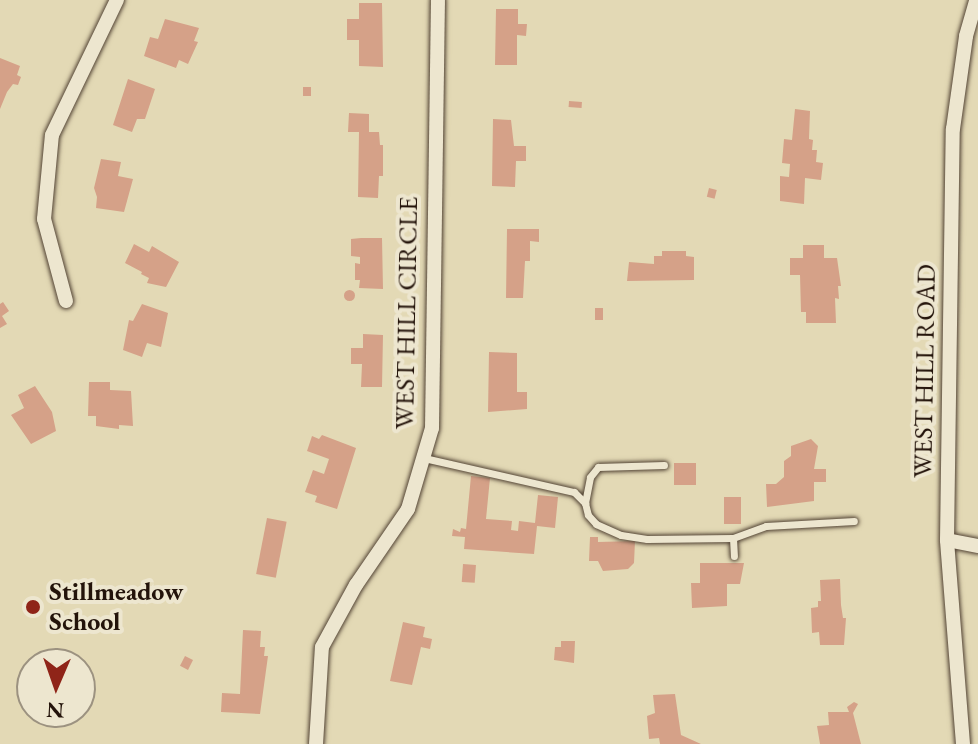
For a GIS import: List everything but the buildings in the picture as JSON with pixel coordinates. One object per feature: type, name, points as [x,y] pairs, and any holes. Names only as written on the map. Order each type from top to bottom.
[{"type":"street","points":[[66,301],[44,219],[52,135],[117,0]]},
{"type":"street","name":"WEST HILL CIRCLE","points":[[316,744],[322,647],[356,585],[408,509],[432,428],[438,0]]},
{"type":"street","name":"WEST HILL ROAD","points":[[963,744],[947,540],[953,129],[976,0]]},
{"type":"street","points":[[947,540],[978,546]]},
{"type":"lane","points":[[424,458],[574,492],[585,503]]},
{"type":"lane","points":[[664,465],[598,467],[590,477],[585,503],[588,515],[596,524],[621,535],[647,539],[733,538],[766,526],[854,521]]},
{"type":"lane","points":[[733,538],[734,556]]},
{"type":"place","name":"Stillmeadow School","points":[[33,607]]}]
